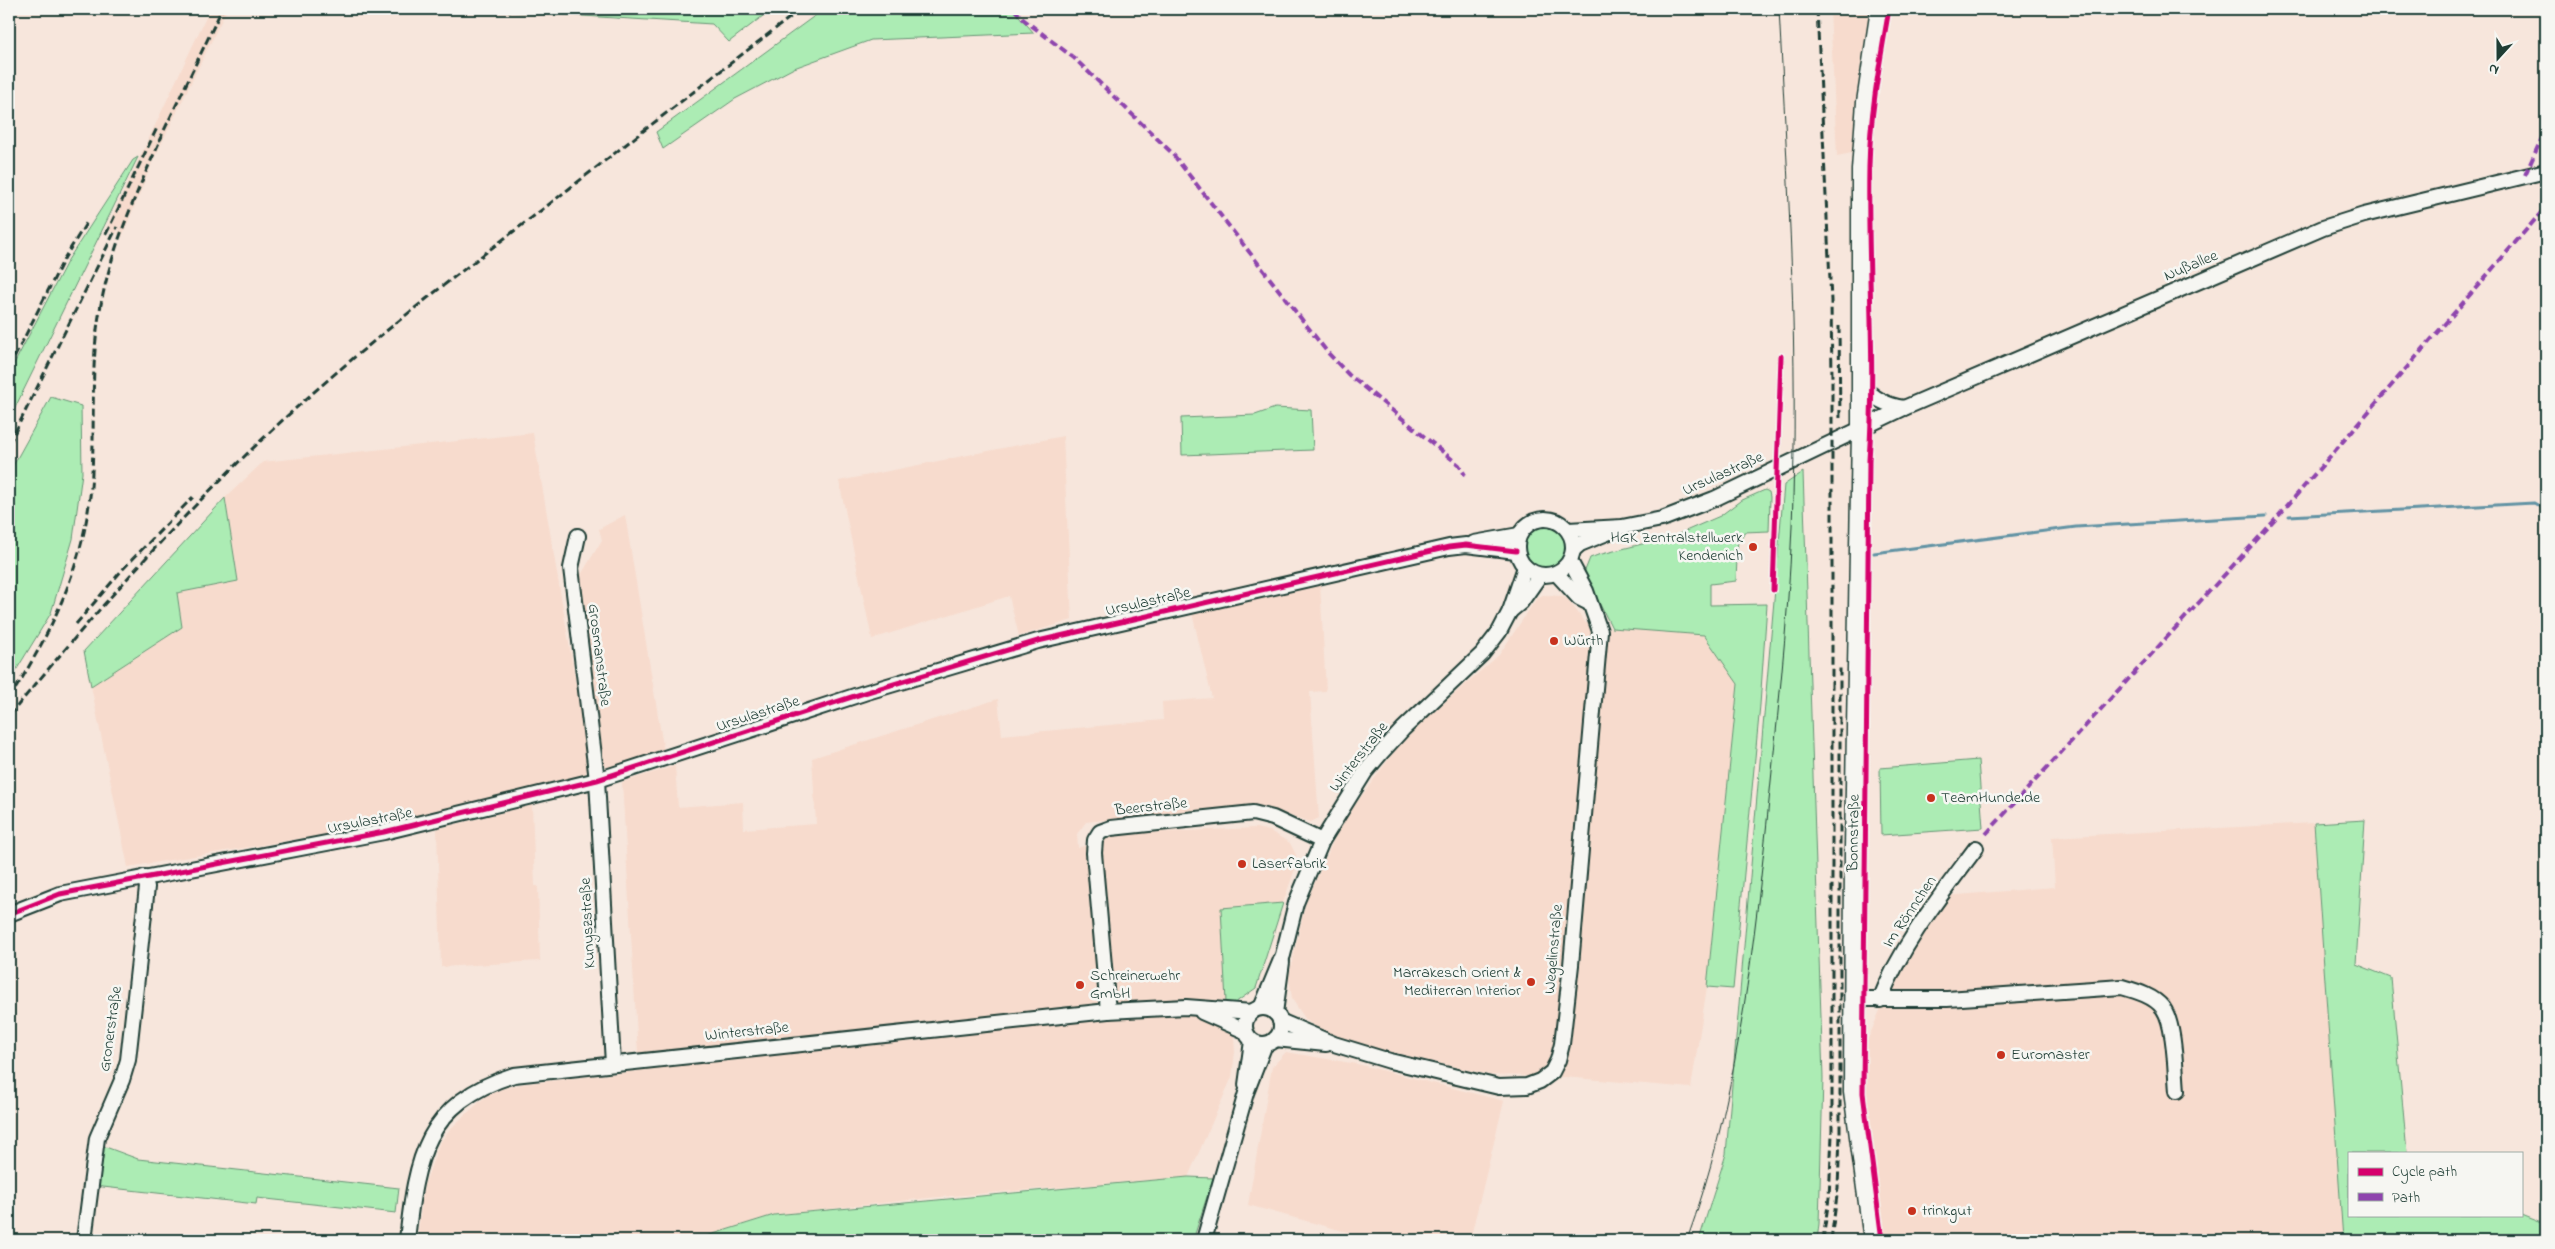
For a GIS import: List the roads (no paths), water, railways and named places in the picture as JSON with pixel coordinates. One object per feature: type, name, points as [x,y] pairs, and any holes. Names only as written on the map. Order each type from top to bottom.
[{"type":"main road","name":"Bonnstraße","points":[[1873,1240],[1853,1092],[1854,848],[1862,430],[1861,170],[1866,102],[1880,9]]},
{"type":"street","name":"Nußallee","points":[[1862,430],[1904,408],[2323,228],[2364,215],[2546,171]]},
{"type":"street","points":[[1862,385],[1870,396],[1882,403],[1904,408]]},
{"type":"street","name":"Ursulastraße","points":[[9,914],[60,894],[384,832],[596,780],[864,693],[1038,641],[1326,574],[1449,547],[1519,535],[1527,524],[1544,518],[1553,520],[1568,530],[1622,527],[1662,519],[1714,499],[1862,430]]},
{"type":"street","name":"Ursulastraße","points":[[1556,573],[1580,544],[1605,536],[1622,527]]},
{"type":"street","points":[[1568,530],[1573,543],[1571,556]]},
{"type":"street","points":[[1519,535],[1516,550],[1525,568],[1540,575],[1556,573],[1579,598],[1589,603]]},
{"type":"street","name":"Grosmanstraße","points":[[578,536],[571,568],[596,780]]},
{"type":"street","name":"Ursulastraße","points":[[1466,545],[1516,550]]},
{"type":"street","name":"Wegelinstraße","points":[[1256,1010],[1278,1017],[1334,1044],[1390,1061],[1499,1087],[1527,1086],[1540,1081],[1552,1072],[1558,1060],[1562,1044],[1571,965],[1600,631],[1586,590],[1571,556]]},
{"type":"street","name":"Winterstraße","points":[[407,1240],[413,1184],[422,1156],[441,1121],[464,1098],[480,1088],[514,1075],[1108,1012],[1172,1007],[1256,1010],[1282,955],[1296,903],[1322,841],[1365,772],[1403,729],[1482,654],[1499,632],[1510,611],[1525,568]]},
{"type":"street","name":"Winterstraße","points":[[1510,611],[1521,602],[1540,575]]},
{"type":"street","name":"Kunyszstraße","points":[[596,780],[614,1064]]},
{"type":"street","name":"Beerstraße","points":[[1108,1012],[1094,854],[1095,840],[1100,832],[1111,828],[1254,813],[1272,818],[1322,841]]},
{"type":"street","name":"Im Rönnchen","points":[[1880,1000],[1890,974],[1942,894],[1976,848]]},
{"type":"street","name":"Gronerstraße","points":[[84,1240],[97,1138],[122,1080],[128,1060],[147,887],[144,877]]},
{"type":"street","name":"Winterstraße","points":[[1197,1009],[1260,1039],[1280,1031],[1278,1017],[1282,955]]},
{"type":"street","points":[[1854,999],[1947,999],[2122,987],[2138,991],[2163,1007],[2169,1020],[2177,1091]]},
{"type":"street","points":[[1204,1240],[1246,1093],[1246,1075],[1260,1039],[1246,1021],[1256,1010]]},
{"type":"street","name":"Wegelinstraße","points":[[1260,1039],[1334,1044]]},
{"type":"waterway","points":[[2289,516],[2534,503],[2546,510]]},
{"type":"waterway","points":[[1874,553],[2076,527],[2266,516]]},
{"type":"tram line","points":[[1687,1240],[1704,1190],[1717,1140],[1739,1038],[1754,935],[1766,831],[1788,602],[1794,461],[1794,397],[1789,203],[1779,9]]},
{"type":"railway","points":[[159,141],[222,9]]},
{"type":"railway","points":[[9,716],[142,562],[248,453],[316,390],[444,285],[801,9]]},
{"type":"railway","points":[[1817,9],[1831,301],[1832,379],[1832,1135],[1829,1198],[1823,1240]]},
{"type":"railway","points":[[106,234],[157,128]]},
{"type":"railway","points":[[9,699],[54,619],[76,563],[84,533],[92,472],[95,350],[100,310],[117,243],[162,136]]},
{"type":"railway","points":[[9,368],[65,257],[87,222]]},
{"type":"railway","points":[[9,444],[117,227]]},
{"type":"railway","points":[[1839,326],[1840,421]]},
{"type":"railway","points":[[76,624],[123,569],[193,497]]},
{"type":"railway","points":[[1831,1240],[1838,1188],[1840,1135],[1840,666]]},
{"type":"place","name":"HGK Zentralstellwerk Kendenich","points":[[1753,547]]},
{"type":"place","name":"Würth","points":[[1554,641]]},
{"type":"place","name":"TeamHunde.de","points":[[1931,798]]},
{"type":"place","name":"Laserfabrik","points":[[1242,864]]},
{"type":"place","name":"Marrakesch Orient & Mediterran Interior","points":[[1531,982]]},
{"type":"place","name":"Schreinerwehr GmbH","points":[[1080,985]]},
{"type":"place","name":"Euromaster","points":[[2001,1055]]},
{"type":"place","name":"trinkgut","points":[[1912,1211]]}]
